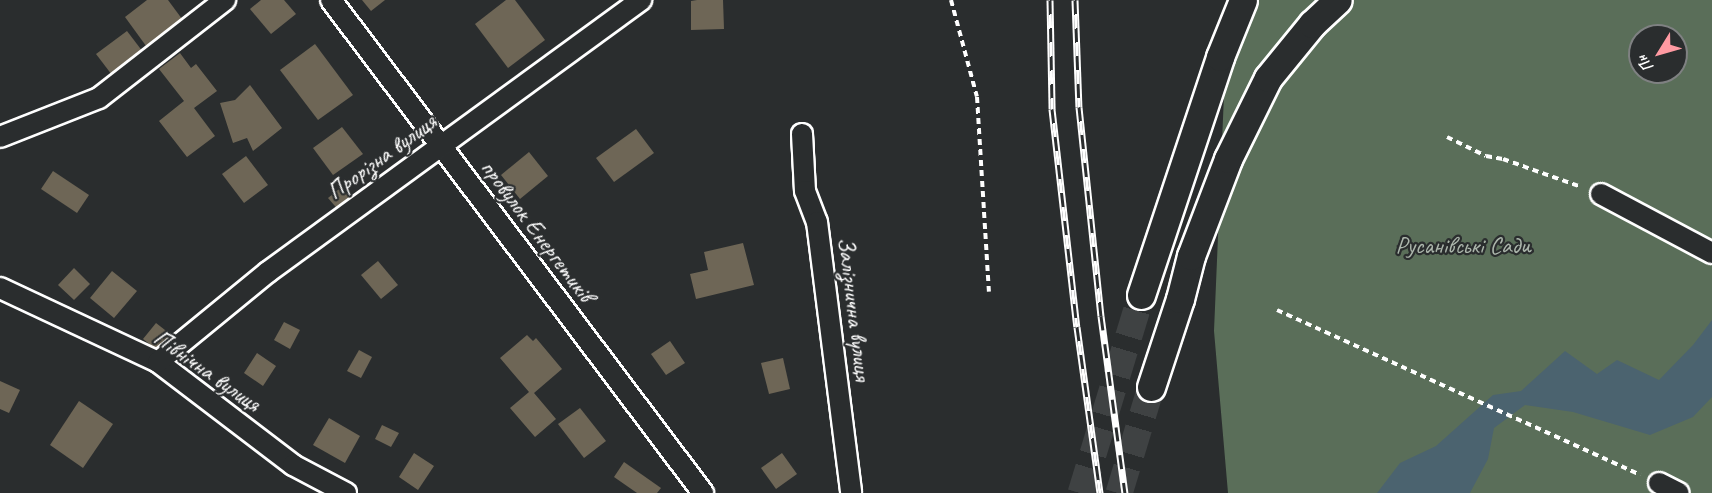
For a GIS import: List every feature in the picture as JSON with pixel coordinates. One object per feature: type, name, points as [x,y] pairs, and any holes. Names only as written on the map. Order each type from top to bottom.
[{"type":"main road","points":[[1141,295],[1220,57],[1243,0]]},
{"type":"main road","points":[[1151,387],[1180,299],[1191,256],[1228,159],[1268,78],[1312,24],[1338,0]]},
{"type":"street","points":[[0,137],[99,98],[225,0]]},
{"type":"street","name":"провулок Енергетиків","points":[[330,0],[703,493]]},
{"type":"street","name":"Прорізна вулиця","points":[[158,362],[268,272],[641,0]]},
{"type":"street","name":"Залізнична вулиця","points":[[802,134],[805,191],[817,222],[851,493]]},
{"type":"street","points":[[1601,194],[1712,253]]},
{"type":"street","name":"Північна вулиця","points":[[0,288],[158,362],[293,465],[346,493]]},
{"type":"street","points":[[1659,483],[1679,493]]},
{"type":"path","points":[[951,0],[977,97],[989,292]]},
{"type":"path","points":[[1447,137],[1486,156],[1503,159],[1601,194]]},
{"type":"path","points":[[1277,310],[1659,483]]},
{"type":"green space","name":"Русанівські Сади","points":[[1228,0],[1712,0],[1712,493],[1228,493],[1214,331]]},
{"type":"water","points":[[1712,320],[1712,397],[1693,417],[1650,435],[1573,412],[1525,405],[1494,428],[1488,459],[1470,493],[1377,493],[1400,463],[1436,446],[1493,395],[1521,391],[1565,351],[1597,374],[1617,360],[1659,380],[1693,345]]},
{"type":"building","points":[[147,0],[168,0],[185,23],[149,50],[125,17]]},
{"type":"building","points":[[261,0],[284,0],[296,14],[271,34],[250,9]]},
{"type":"building","points":[[362,0],[385,0],[371,11]]},
{"type":"building","points":[[506,0],[515,0],[545,40],[508,68],[475,24]]},
{"type":"building","points":[[723,0],[724,29],[691,30],[691,1]]},
{"type":"building","points":[[127,31],[143,52],[112,75],[96,54]]},
{"type":"building","points":[[315,44],[353,95],[318,120],[280,70]]},
{"type":"building","points":[[180,53],[191,68],[196,64],[217,91],[194,108],[215,136],[187,157],[159,121],[184,101],[159,69]]},
{"type":"building","points":[[250,85],[282,128],[253,151],[247,138],[233,143],[220,103],[235,100]]},
{"type":"building","points":[[342,127],[363,154],[333,175],[313,148]]},
{"type":"building","points":[[636,129],[654,153],[614,182],[596,158]]},
{"type":"building","points":[[529,152],[548,176],[520,199],[501,175]]},
{"type":"building","points":[[246,156],[268,185],[244,203],[222,174]]},
{"type":"building","points":[[53,171],[89,195],[77,213],[41,189]]},
{"type":"building","points":[[343,186],[356,201],[341,213],[328,198]]},
{"type":"building","points":[[743,243],[754,285],[696,299],[690,274],[708,270],[704,252]]},
{"type":"building","points":[[378,261],[398,285],[381,299],[361,275]]},
{"type":"building","points":[[74,268],[90,284],[74,300],[58,285]]},
{"type":"building","points":[[112,271],[137,291],[114,318],[90,298]]},
{"type":"building","points":[[284,322],[300,330],[290,349],[274,340]]},
{"type":"building","points":[[156,323],[174,337],[162,354],[143,339]]},
{"type":"building","points":[[527,335],[533,341],[536,338],[562,369],[534,393],[556,419],[535,437],[510,408],[529,392],[500,358]]},
{"type":"building","points":[[670,341],[685,363],[666,375],[651,354]]},
{"type":"building","points":[[359,350],[372,357],[361,378],[347,371]]},
{"type":"building","points":[[257,353],[276,366],[263,386],[244,373]]},
{"type":"building","points":[[783,358],[790,389],[769,394],[761,363]]},
{"type":"building","points":[[0,381],[20,390],[9,413],[0,409]]},
{"type":"building","points":[[79,401],[113,424],[83,468],[50,445]]},
{"type":"building","points":[[580,408],[606,441],[584,458],[558,424]]},
{"type":"building","points":[[329,418],[360,436],[345,463],[313,445]]},
{"type":"building","points":[[382,425],[399,433],[391,447],[375,439]]},
{"type":"building","points":[[414,453],[434,466],[418,490],[399,477]]},
{"type":"building","points":[[782,453],[797,474],[776,489],[761,468]]},
{"type":"building","points":[[624,462],[661,488],[657,493],[637,493],[614,477]]},
{"type":"tunnel","points":[[1081,493],[1141,295]]},
{"type":"tunnel","points":[[1119,493],[1151,387]]},
{"type":"railway","points":[[1050,0],[1052,109],[1077,327],[1100,493]]},
{"type":"railway","points":[[1075,0],[1079,107],[1101,316],[1125,493]]}]
